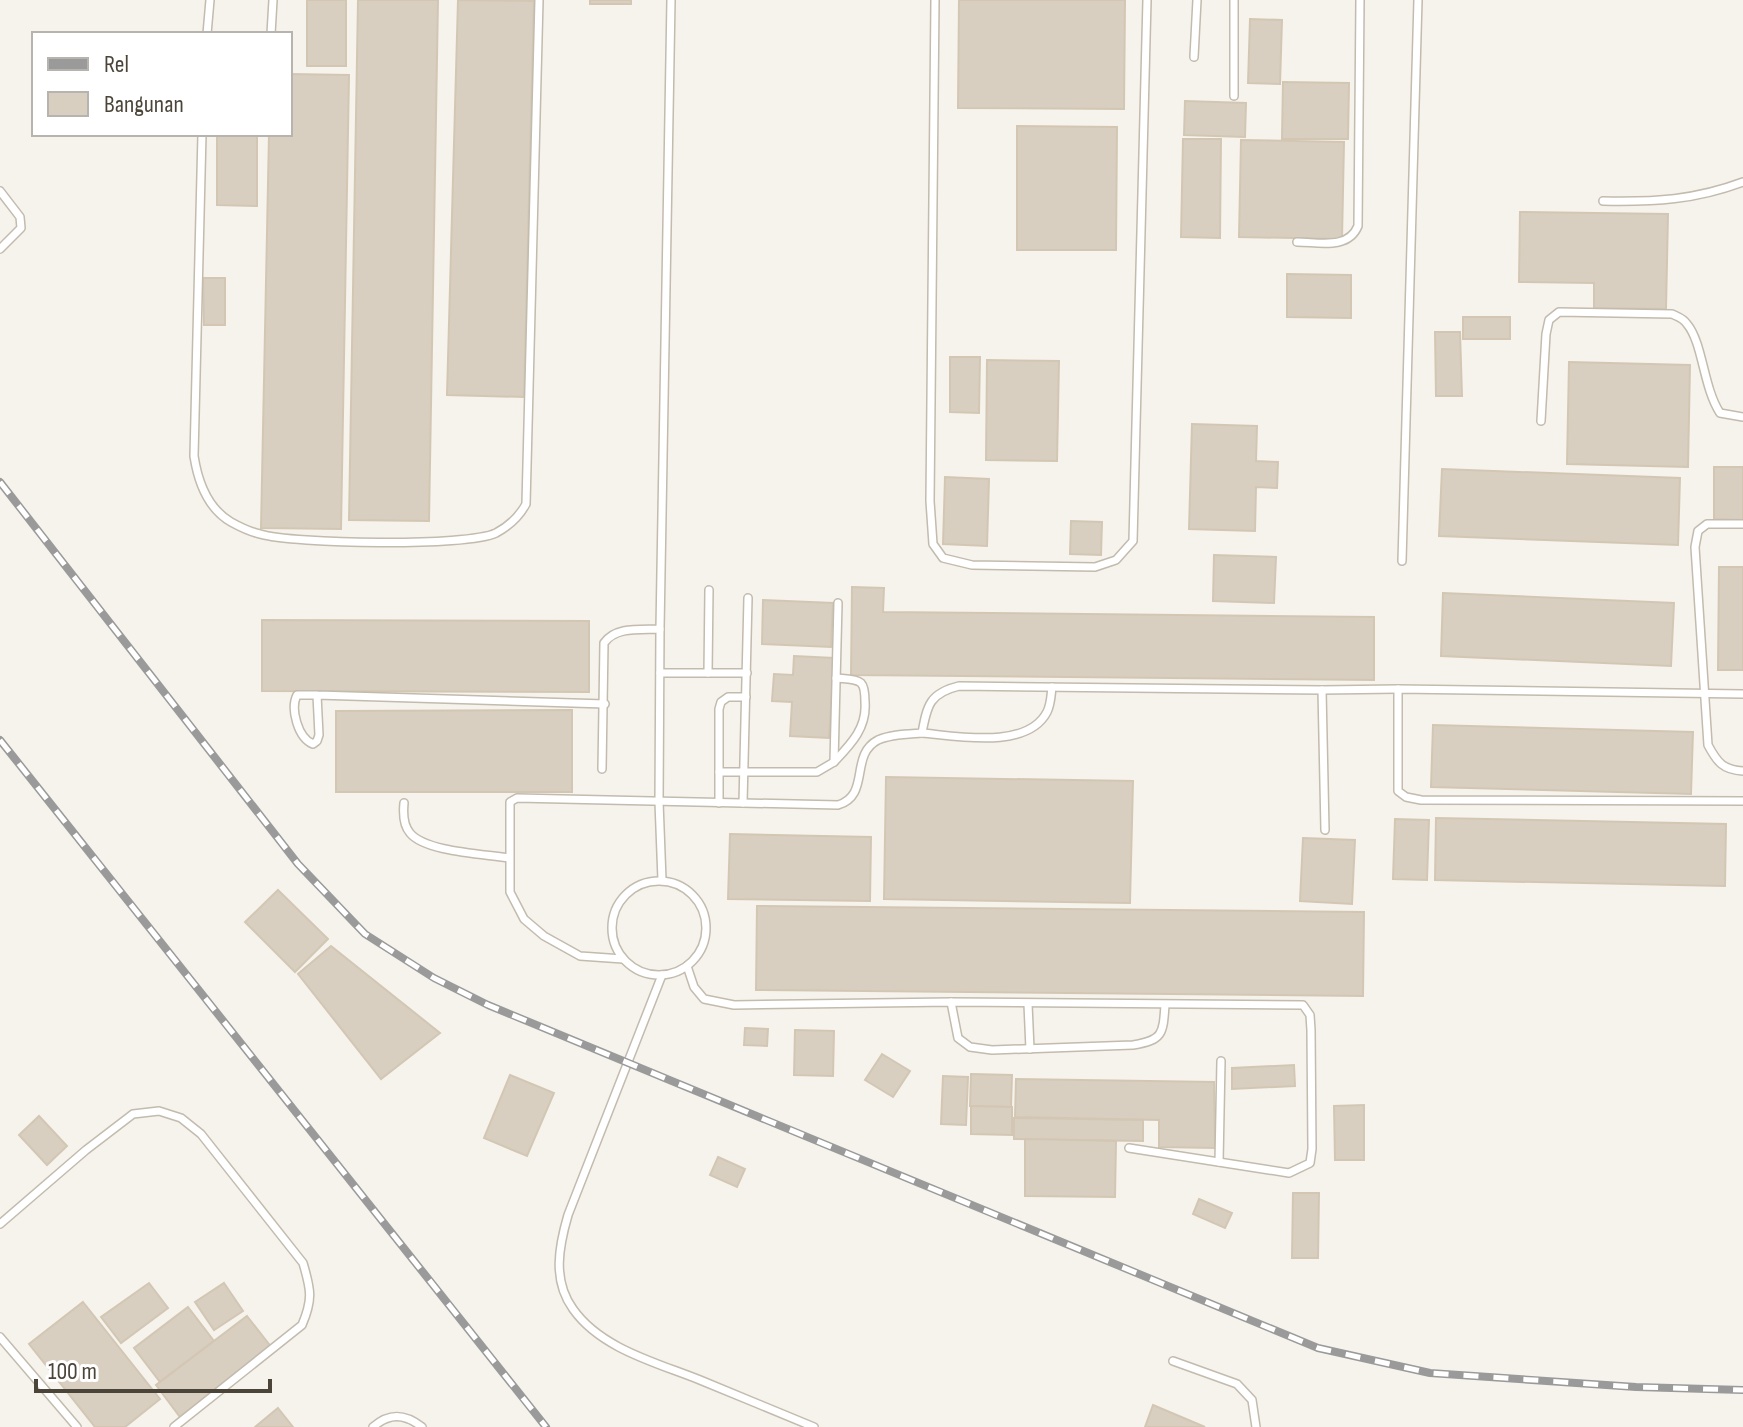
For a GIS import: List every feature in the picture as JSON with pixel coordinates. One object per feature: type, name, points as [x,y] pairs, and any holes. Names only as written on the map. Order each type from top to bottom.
[{"type":"lane","points":[[207,32],[210,0]]},
{"type":"lane","points":[[271,32],[273,0]]},
{"type":"lane","points":[[202,136],[194,456],[198,481],[208,500],[229,521],[260,534],[304,541],[461,541],[495,534],[519,516],[526,504],[539,0]]},
{"type":"lane","points":[[662,880],[660,629],[671,0]]},
{"type":"lane","points":[[935,0],[930,486],[933,544],[943,558],[972,565],[1095,567],[1116,560],[1133,541],[1147,0]]},
{"type":"lane","points":[[1194,57],[1197,0]]},
{"type":"lane","points":[[1234,0],[1234,96]]},
{"type":"lane","points":[[1297,242],[1346,241],[1354,235],[1358,226],[1360,0]]},
{"type":"lane","points":[[1402,561],[1418,0]]},
{"type":"lane","points":[[1603,201],[1663,202],[1743,182]]},
{"type":"lane","points":[[0,191],[20,217],[21,228],[0,249]]},
{"type":"lane","points":[[1541,421],[1546,334],[1549,320],[1559,312],[1672,314],[1685,320],[1692,331],[1711,399],[1720,413],[1743,417]]},
{"type":"lane","points":[[1743,524],[1707,524],[1698,531],[1695,547],[1708,745],[1717,762],[1730,771],[1743,771]]},
{"type":"lane","points":[[708,673],[709,590]]},
{"type":"lane","points":[[743,803],[748,598]]},
{"type":"lane","points":[[834,762],[838,603]]},
{"type":"lane","points":[[602,769],[604,643],[610,635],[625,630],[660,629]]},
{"type":"lane","points":[[660,673],[747,673]]},
{"type":"lane","points":[[719,772],[817,772],[834,762],[855,739],[865,716],[861,683],[836,678]]},
{"type":"lane","points":[[922,733],[925,712],[935,695],[944,689],[959,686],[1743,694]]},
{"type":"lane","points":[[623,959],[580,956],[544,936],[524,919],[510,892],[510,802],[517,798],[838,805],[855,796],[860,767],[866,752],[877,740],[922,733],[1007,737],[1023,733],[1042,720],[1049,709],[1052,687]]},
{"type":"lane","points":[[1398,689],[1398,791],[1406,797],[1421,800],[1743,801]]},
{"type":"lane","points":[[1322,690],[1325,830]]},
{"type":"lane","points":[[317,695],[319,735],[313,744],[301,736],[294,699],[297,695],[317,695],[605,704]]},
{"type":"lane","points":[[719,803],[721,702],[728,697],[746,697]]},
{"type":"lane","points":[[404,803],[403,816],[408,831],[417,840],[450,849],[509,858]]},
{"type":"lane","points":[[662,880],[689,890],[699,901],[707,929],[704,944],[687,966],[662,975],[645,973],[623,959],[615,946],[613,914],[620,900],[632,889],[646,882],[662,880]]},
{"type":"lane","points":[[687,966],[694,987],[704,999],[734,1005],[951,1002],[1303,1005],[1310,1015],[1310,1163],[1289,1173],[1129,1148]]},
{"type":"lane","points":[[662,975],[568,1215],[558,1248],[561,1284],[572,1308],[591,1329],[621,1348],[814,1427]]},
{"type":"lane","points":[[951,1002],[958,1038],[970,1047],[992,1050],[1153,1042],[1163,1030],[1165,1005]]},
{"type":"lane","points":[[1028,1004],[1030,1049]]},
{"type":"lane","points":[[1219,1162],[1221,1061]]},
{"type":"lane","points":[[0,1224],[133,1114],[159,1111],[181,1118],[201,1134],[303,1263],[310,1289],[310,1306],[302,1325],[174,1427]]},
{"type":"lane","points":[[0,1337],[77,1427]]},
{"type":"lane","points":[[1173,1361],[1237,1384],[1252,1400],[1256,1427]]},
{"type":"lane","points":[[373,1427],[386,1416],[414,1421],[422,1427]]},
{"type":"building","points":[[307,0],[346,0],[346,66],[307,66]]},
{"type":"building","points":[[358,0],[438,0],[429,521],[349,520]]},
{"type":"building","points":[[458,0],[534,1],[524,397],[447,395]]},
{"type":"building","points":[[590,0],[631,0],[631,4],[590,4]]},
{"type":"building","points":[[959,0],[1125,0],[1124,109],[958,108]]},
{"type":"building","points":[[1250,19],[1282,20],[1280,84],[1248,83]]},
{"type":"building","points":[[292,74],[349,75],[341,529],[261,528],[269,136],[292,136]]},
{"type":"building","points":[[1283,82],[1349,83],[1348,139],[1282,139]]},
{"type":"building","points":[[1185,101],[1246,103],[1245,137],[1184,135]]},
{"type":"building","points":[[1017,126],[1117,127],[1116,250],[1017,250]]},
{"type":"building","points":[[217,136],[257,136],[257,206],[217,205]]},
{"type":"building","points":[[1183,139],[1221,139],[1220,238],[1181,237]]},
{"type":"building","points":[[1241,140],[1344,142],[1342,239],[1239,237]]},
{"type":"building","points":[[1520,212],[1668,214],[1666,309],[1594,308],[1594,283],[1519,282]]},
{"type":"building","points":[[1287,274],[1351,275],[1351,318],[1287,317]]},
{"type":"building","points":[[203,278],[225,278],[225,325],[204,325]]},
{"type":"building","points":[[1463,317],[1510,317],[1510,339],[1463,339]]},
{"type":"building","points":[[1435,332],[1460,332],[1462,396],[1436,396]]},
{"type":"building","points":[[950,357],[980,357],[979,413],[950,412]]},
{"type":"building","points":[[987,360],[1059,361],[1057,461],[986,460]]},
{"type":"building","points":[[1569,362],[1690,365],[1688,467],[1567,464]]},
{"type":"building","points":[[1192,424],[1257,426],[1256,461],[1278,462],[1277,488],[1256,487],[1255,531],[1189,529]]},
{"type":"building","points":[[1714,467],[1743,467],[1743,520],[1714,519]]},
{"type":"building","points":[[1442,469],[1680,478],[1678,545],[1439,536]]},
{"type":"building","points":[[945,477],[989,479],[987,546],[943,544]]},
{"type":"building","points":[[1071,521],[1102,522],[1101,555],[1070,554]]},
{"type":"building","points":[[1214,555],[1276,557],[1274,603],[1213,601]]},
{"type":"building","points":[[1719,567],[1743,567],[1743,670],[1718,670]]},
{"type":"building","points":[[852,587],[884,588],[883,612],[1374,617],[1374,680],[851,675]]},
{"type":"building","points":[[1443,593],[1674,603],[1671,666],[1441,656]]},
{"type":"building","points":[[763,600],[833,603],[831,647],[762,644]]},
{"type":"building","points":[[262,620],[589,621],[589,692],[262,691]]},
{"type":"building","points":[[794,656],[834,658],[829,738],[790,736],[792,702],[772,701],[774,674],[793,675]]},
{"type":"building","points":[[572,710],[572,792],[336,792],[336,711]]},
{"type":"building","points":[[1433,725],[1693,732],[1691,794],[1431,787]]},
{"type":"building","points":[[886,777],[1133,781],[1130,903],[884,899]]},
{"type":"building","points":[[1436,818],[1726,824],[1725,886],[1435,880]]},
{"type":"building","points":[[1395,819],[1429,820],[1427,880],[1393,879]]},
{"type":"building","points":[[730,834],[871,837],[870,901],[728,899]]},
{"type":"building","points":[[1303,838],[1355,840],[1352,904],[1300,901]]},
{"type":"building","points":[[278,890],[328,939],[295,972],[245,922]]},
{"type":"building","points":[[757,906],[1364,912],[1363,996],[756,990]]},
{"type":"building","points":[[331,946],[440,1033],[381,1079],[298,974]]},
{"type":"building","points":[[745,1028],[768,1029],[767,1046],[744,1045]]},
{"type":"building","points":[[795,1030],[834,1031],[833,1076],[794,1075]]},
{"type":"building","points":[[882,1054],[910,1071],[893,1097],[865,1080]]},
{"type":"building","points":[[1294,1065],[1295,1086],[1232,1089],[1232,1068]]},
{"type":"building","points":[[971,1074],[1012,1075],[1011,1107],[970,1106]]},
{"type":"building","points":[[510,1075],[554,1093],[527,1156],[484,1138]]},
{"type":"building","points":[[943,1076],[968,1077],[966,1125],[941,1124]]},
{"type":"building","points":[[1016,1079],[1214,1082],[1215,1148],[1159,1147],[1159,1120],[1015,1117]]},
{"type":"building","points":[[1364,1105],[1364,1160],[1335,1160],[1334,1106]]},
{"type":"building","points":[[971,1106],[1012,1107],[1012,1135],[971,1134]]},
{"type":"building","points":[[39,1116],[67,1146],[47,1165],[19,1135]]},
{"type":"building","points":[[1014,1118],[1143,1120],[1143,1141],[1014,1139]]},
{"type":"building","points":[[1025,1139],[1116,1141],[1115,1197],[1025,1196]]},
{"type":"building","points":[[718,1157],[745,1169],[737,1187],[710,1175]]},
{"type":"building","points":[[1293,1193],[1319,1193],[1318,1258],[1292,1258]]},
{"type":"building","points":[[1199,1199],[1232,1213],[1225,1228],[1193,1214]]},
{"type":"building","points":[[149,1283],[168,1308],[121,1343],[101,1317]]},
{"type":"building","points":[[224,1283],[243,1311],[214,1330],[195,1302]]},
{"type":"building","points":[[83,1302],[160,1399],[125,1427],[95,1427],[29,1344]]},
{"type":"building","points":[[188,1307],[214,1341],[160,1382],[134,1348]]},
{"type":"building","points":[[247,1316],[272,1348],[180,1417],[156,1385]]},
{"type":"building","points":[[1153,1405],[1205,1427],[1145,1427]]},
{"type":"building","points":[[278,1408],[293,1427],[255,1427]]},
{"type":"railway","points":[[0,482],[298,864],[365,934],[434,978],[488,1005],[1318,1348],[1430,1373],[1636,1387],[1743,1390]]},
{"type":"railway","points":[[0,740],[546,1427]]}]
